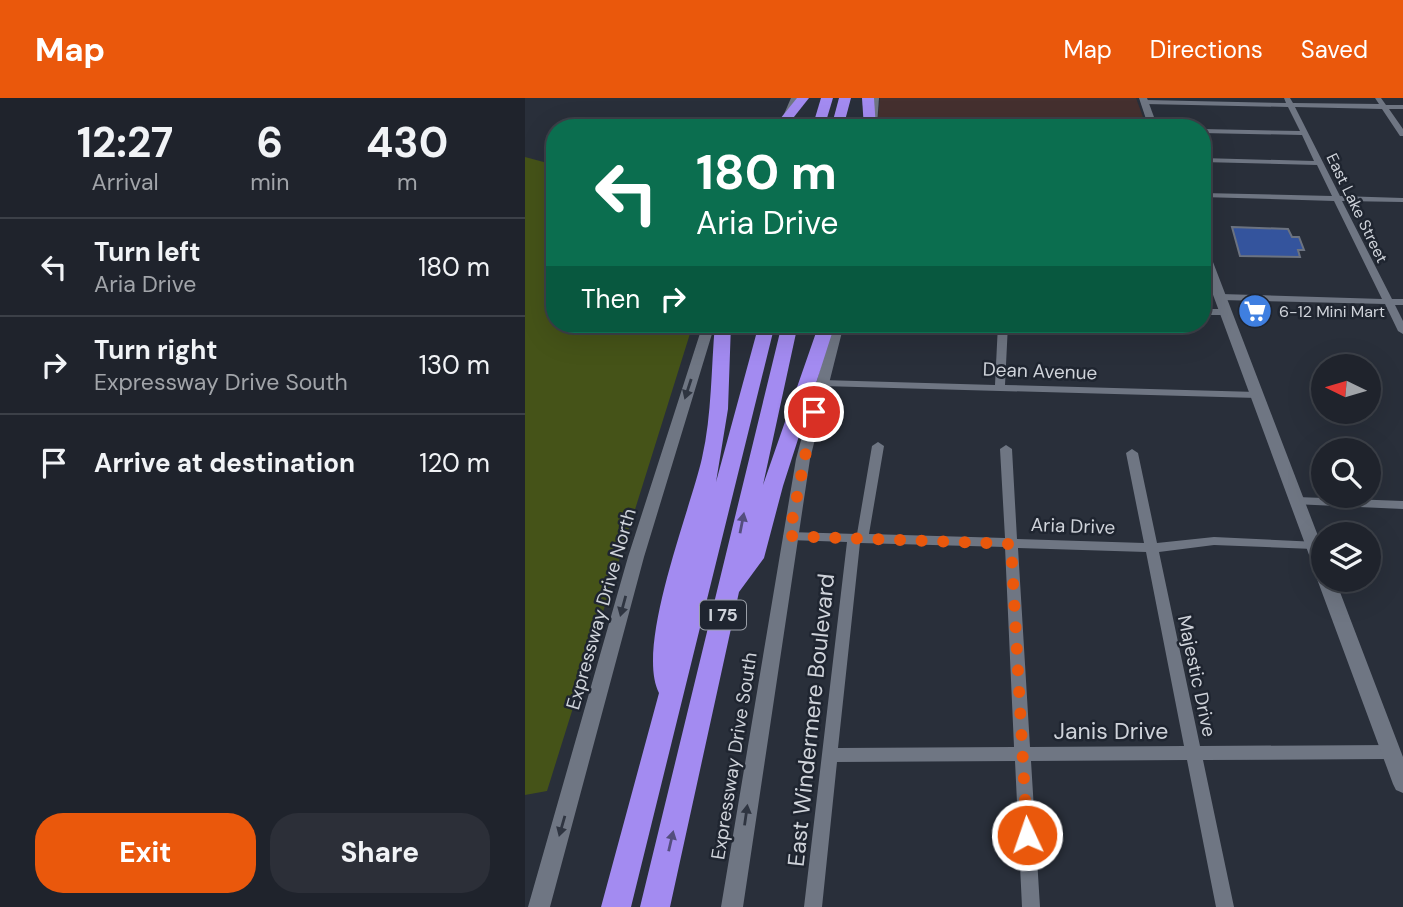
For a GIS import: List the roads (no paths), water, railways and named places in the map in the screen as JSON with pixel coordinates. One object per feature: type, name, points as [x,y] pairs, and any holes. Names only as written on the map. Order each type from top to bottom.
[{"type":"highway","points":[[787,119],[803,98]]},
{"type":"highway","points":[[821,119],[827,98]]},
{"type":"highway","points":[[839,119],[845,98]]},
{"type":"highway","points":[[868,98],[870,119]]},
{"type":"highway","points":[[669,702],[664,643],[712,457],[719,409],[723,333]]},
{"type":"highway","name":"I 75","points":[[617,907],[765,333]]},
{"type":"highway","name":"I 75","points":[[655,907],[788,333]]},
{"type":"highway","points":[[729,591],[753,558],[773,486],[824,333]]},
{"type":"street","points":[[786,119],[795,98]]},
{"type":"street","points":[[872,119],[875,98]]},
{"type":"street","points":[[1378,98],[1403,134]]},
{"type":"street","points":[[1151,119],[1144,100],[1403,107]]},
{"type":"street","name":"East Lake Street","points":[[1288,102],[1403,331]]},
{"type":"street","points":[[1211,131],[1304,133]]},
{"type":"street","points":[[1211,160],[1319,163]]},
{"type":"street","points":[[1211,195],[1403,200]]},
{"type":"street","points":[[1211,271],[1311,540]]},
{"type":"street","points":[[1221,297],[1403,302]]},
{"type":"street","points":[[1211,312],[1226,312]]},
{"type":"street","name":"Expressway Drive North","points":[[539,907],[636,557],[706,333]]},
{"type":"street","name":"Expressway Drive South","points":[[732,907],[789,536],[806,442],[836,333]]},
{"type":"street","points":[[1000,388],[1003,333]]},
{"type":"street","name":"Dean Avenue","points":[[822,383],[1257,395]]},
{"type":"street","name":"East Windermere Boulevard","points":[[813,907],[858,539],[878,446]]},
{"type":"street","points":[[1006,449],[1031,907]]},
{"type":"street","name":"Majestic Drive","points":[[1132,453],[1225,907]]},
{"type":"street","points":[[1297,501],[1403,505]]},
{"type":"street","name":"Aria Drive","points":[[789,536],[1151,548],[1181,548],[1214,541],[1311,545]]},
{"type":"street","points":[[1331,592],[1403,784]]},
{"type":"street","name":"Janis Drive","points":[[831,755],[1391,752]]},
{"type":"place","name":"6-12 Mini Mart","points":[[1255,311]]}]
